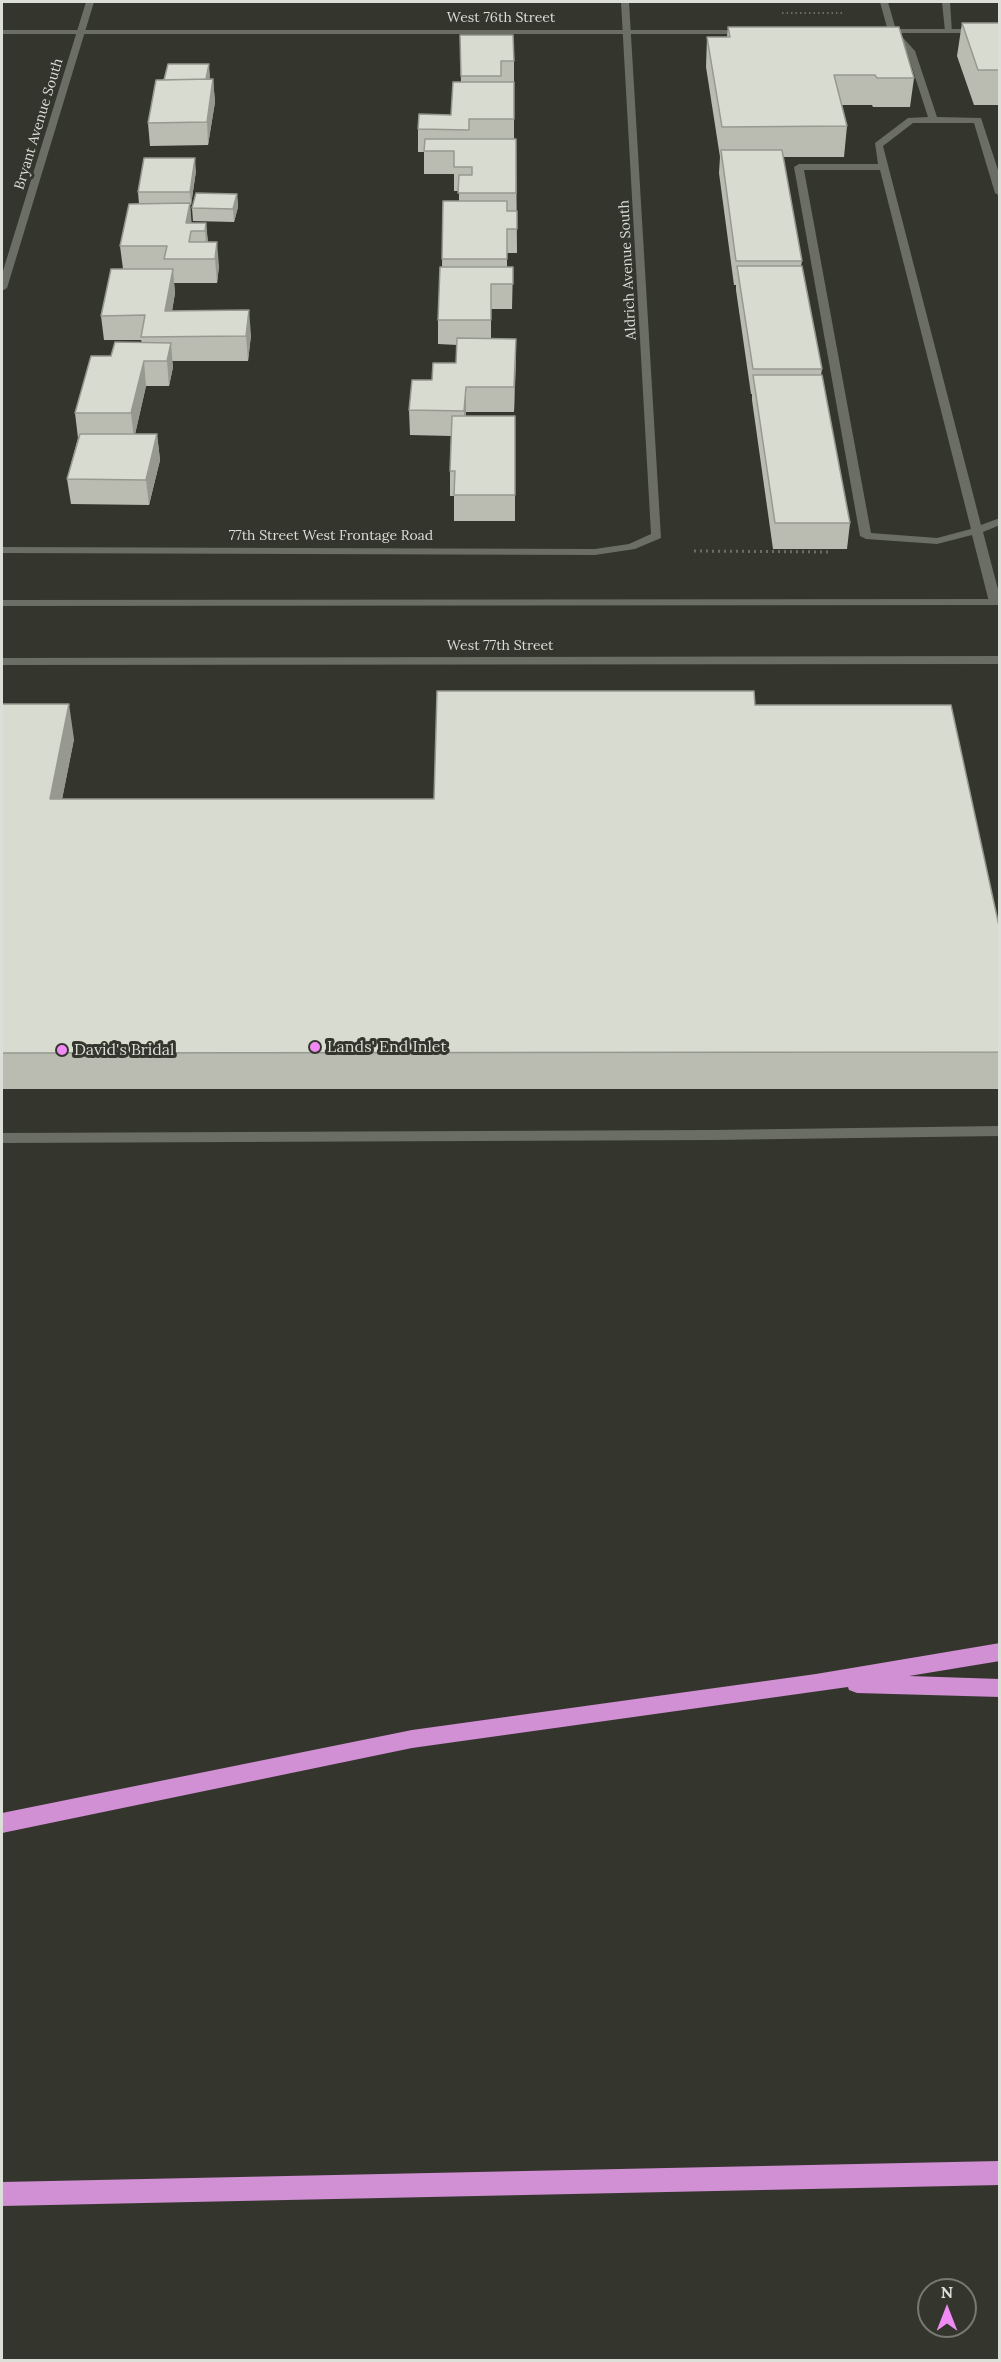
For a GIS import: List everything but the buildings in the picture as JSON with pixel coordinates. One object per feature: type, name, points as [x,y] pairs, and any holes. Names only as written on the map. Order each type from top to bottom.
[{"type":"highway","points":[[2,1823],[412,1739],[816,1683],[999,1652]]},
{"type":"highway","points":[[816,1683],[999,1688]]},
{"type":"highway","points":[[2,2194],[999,2173]]},
{"type":"street","name":"Bryant Avenue South","points":[[2,288],[90,2]]},
{"type":"street","name":"Aldrich Avenue South","points":[[625,2],[657,536]]},
{"type":"street","points":[[884,2],[892,31],[911,51],[933,120]]},
{"type":"street","points":[[946,2],[949,31]]},
{"type":"street","points":[[868,31],[999,31]]},
{"type":"street","name":"West 76th Street","points":[[2,32],[760,32]]},
{"type":"street","points":[[2,603],[997,602],[976,531],[878,145],[911,120],[978,120],[999,193]]},
{"type":"street","points":[[883,166],[799,167],[866,536],[937,541],[976,531],[999,521]]},
{"type":"street","name":"77th Street West Frontage Road","points":[[2,550],[595,552],[631,547],[657,536]]},
{"type":"street","name":"West 77th Street","points":[[2,662],[999,660]]},
{"type":"street","points":[[2,1138],[712,1135],[999,1131]]},
{"type":"place","name":"Lands' End Inlet","points":[[315,1047]]},
{"type":"place","name":"David's Bridal","points":[[62,1050]]}]
